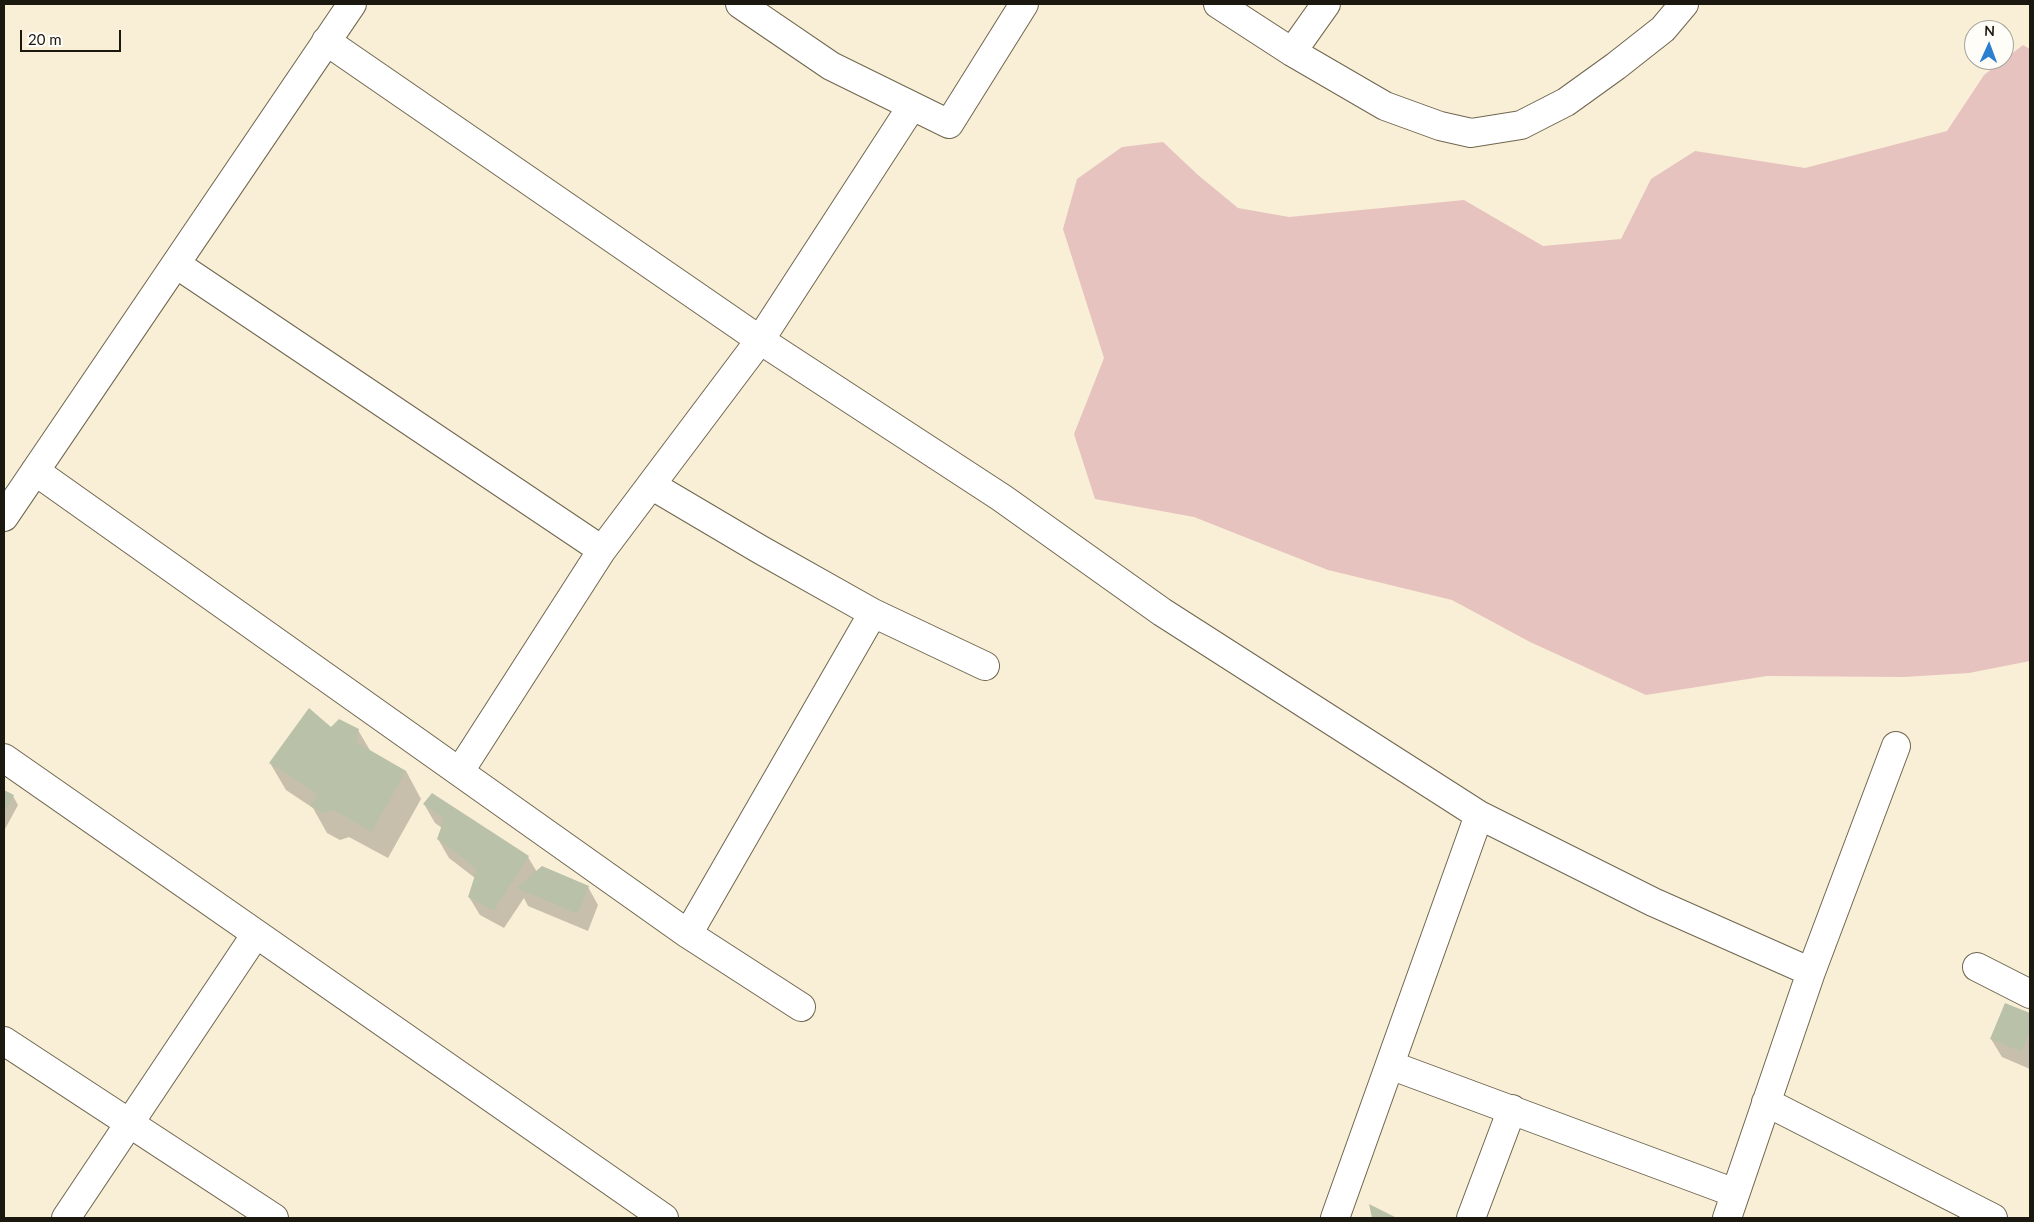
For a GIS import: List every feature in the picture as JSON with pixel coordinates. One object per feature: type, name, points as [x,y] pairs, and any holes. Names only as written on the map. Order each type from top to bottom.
[{"type":"street","points":[[4,517],[352,4]]},
{"type":"street","points":[[740,4],[831,66],[949,124],[1024,4]]},
{"type":"street","points":[[1218,4],[1292,52],[1385,106],[1440,126],[1471,133],[1521,125],[1566,102],[1663,29],[1684,4]]},
{"type":"street","points":[[1292,52],[1326,4]]},
{"type":"street","points":[[326,41],[760,340],[1002,498],[1162,612],[1479,815],[1653,902],[1811,972]]},
{"type":"street","points":[[460,771],[602,550],[760,340],[912,106]]},
{"type":"street","points":[[176,264],[602,550]]},
{"type":"street","points":[[35,471],[688,934],[800,1007]]},
{"type":"street","points":[[650,485],[874,613],[984,666]]},
{"type":"street","points":[[688,934],[874,613]]},
{"type":"street","points":[[1727,1218],[1811,972],[1896,746]]},
{"type":"street","points":[[4,758],[664,1218]]},
{"type":"street","points":[[1336,1218],[1479,815]]},
{"type":"street","points":[[66,1218],[256,934]]},
{"type":"street","points":[[1978,967],[2030,994]]},
{"type":"street","points":[[4,1040],[274,1218]]},
{"type":"street","points":[[1390,1065],[1735,1193]]},
{"type":"street","points":[[1766,1102],[1993,1218]]},
{"type":"street","points":[[1471,1218],[1512,1109]]},
{"type":"shaded area","points":[[2023,45],[2030,49],[2030,661],[1969,673],[1904,677],[1767,676],[1646,695],[1530,642],[1452,600],[1328,570],[1194,517],[1095,499],[1074,434],[1104,358],[1063,229],[1077,179],[1122,147],[1163,142],[1198,175],[1238,208],[1289,217],[1464,200],[1543,246],[1621,239],[1651,179],[1695,151],[1805,168],[1947,131],[1984,75],[1990,70],[2014,70],[2014,52]]},
{"type":"building","points":[[309,708],[331,727],[339,719],[359,729],[356,742],[406,771],[372,832],[333,810],[323,813],[310,806],[317,794],[269,763]]},
{"type":"building","points":[[4,790],[14,795],[4,814]]},
{"type":"building","points":[[432,793],[529,856],[494,911],[468,897],[477,869],[437,839],[444,819],[423,804]]},
{"type":"building","points":[[542,866],[589,886],[578,914],[516,888]]},
{"type":"building","points":[[2005,1003],[2030,1013],[2030,1031],[2021,1052],[1990,1039]]},
{"type":"building","points":[[1369,1204],[1397,1218],[1372,1218]]}]
